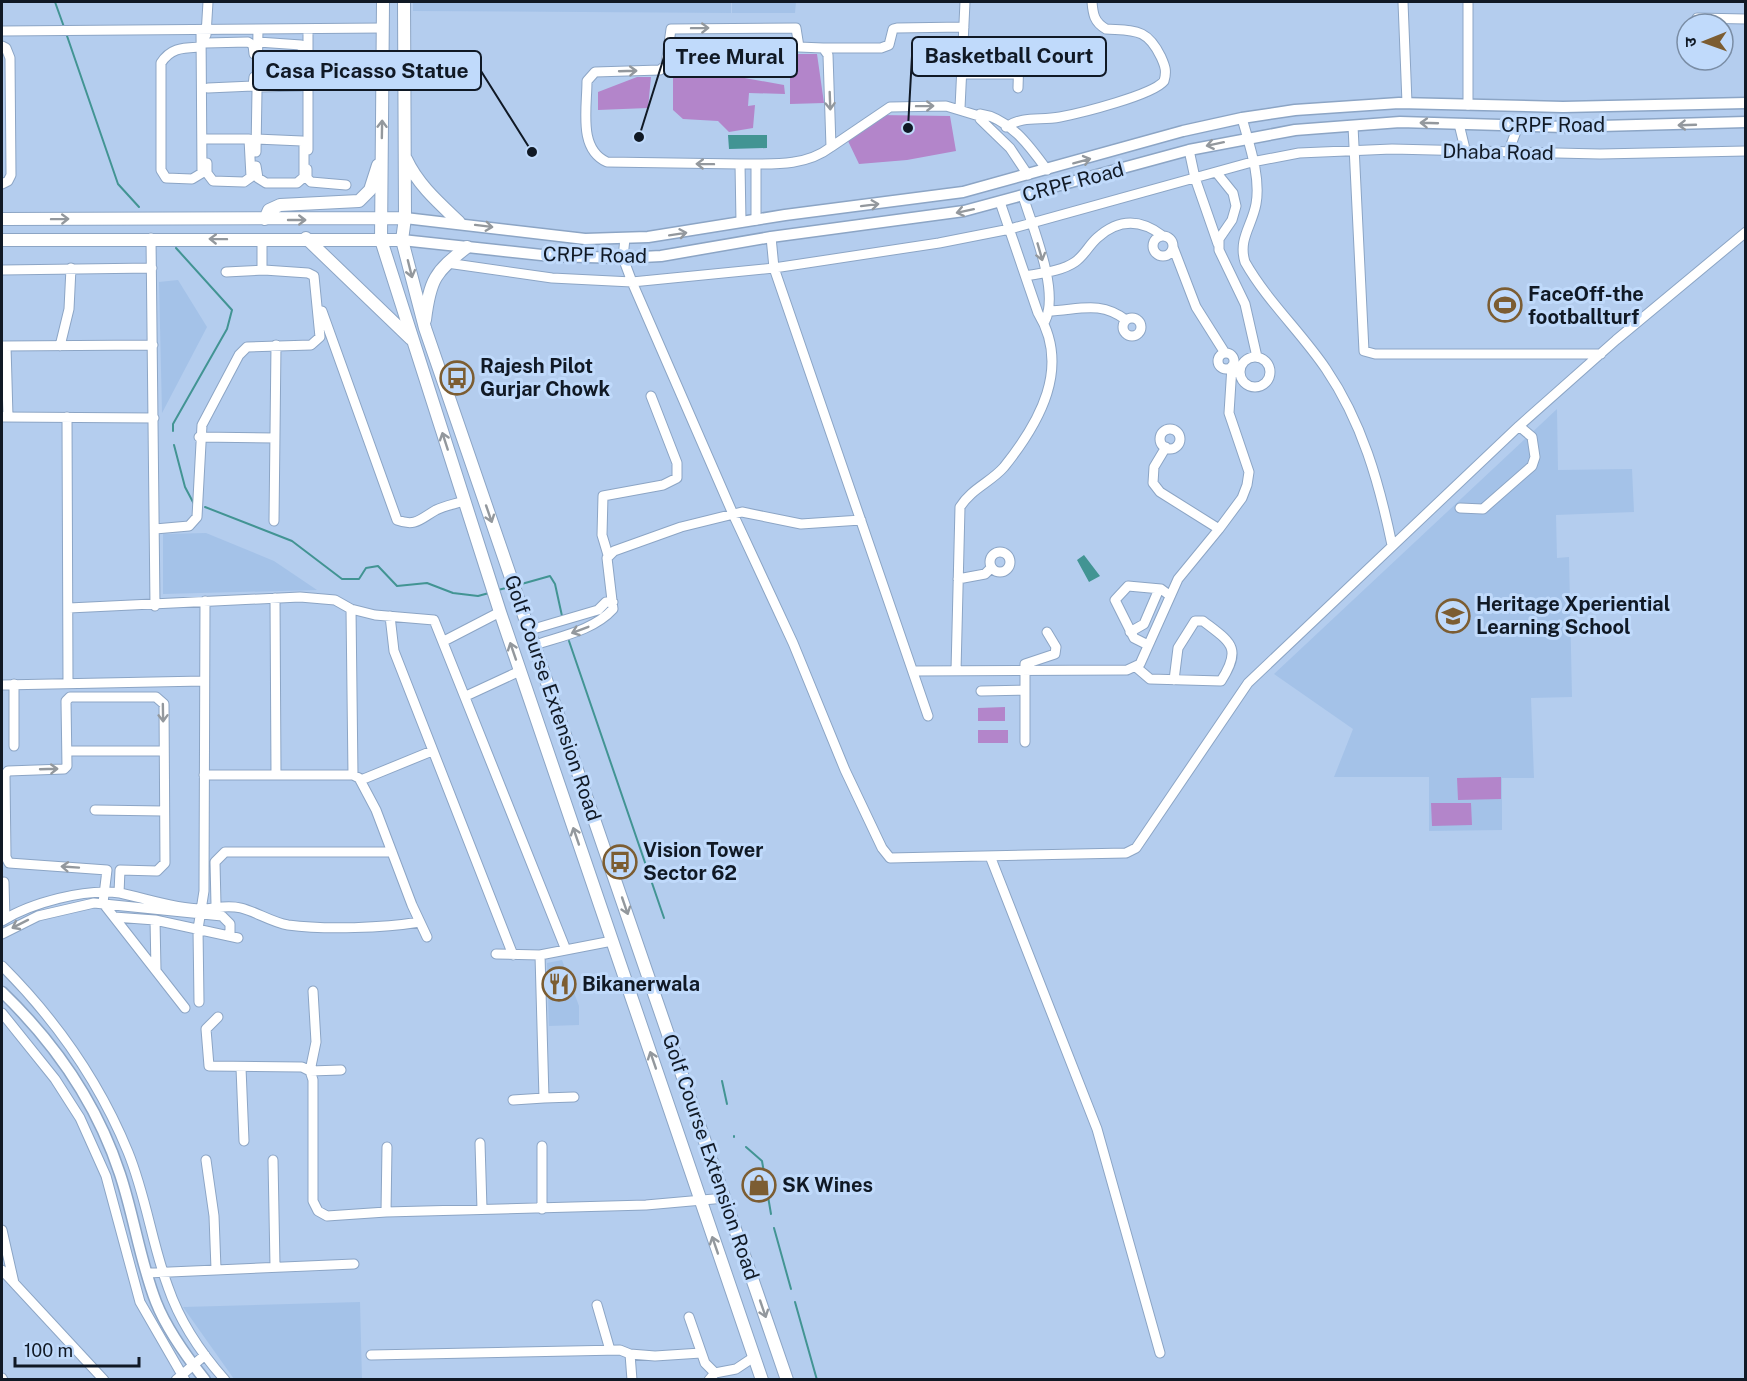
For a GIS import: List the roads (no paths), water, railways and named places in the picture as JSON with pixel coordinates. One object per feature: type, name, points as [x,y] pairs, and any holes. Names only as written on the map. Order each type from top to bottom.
[{"type":"main road","name":"Golf Course Extension Road","points":[[384,2],[381,240],[495,598],[762,1380]]},
{"type":"main road","name":"Golf Course Extension Road","points":[[404,2],[405,218],[402,240],[424,328],[787,1380]]},
{"type":"main road","points":[[404,155],[412,172],[426,190],[459,222]]},
{"type":"main road","points":[[265,219],[269,210],[280,205],[359,201],[370,190],[378,165],[382,160]]},
{"type":"main road","points":[[2,219],[405,218]]},
{"type":"main road","points":[[2,240],[306,238],[402,240]]},
{"type":"main road","points":[[306,238],[412,340]]},
{"type":"main road","points":[[424,328],[428,295],[437,273],[467,247]]},
{"type":"main road","points":[[452,463],[469,456]]},
{"type":"street","points":[[207,139],[249,139],[252,171],[247,181],[209,179],[207,139],[208,88],[203,30],[208,2]]},
{"type":"street","points":[[960,108],[964,2]]},
{"type":"street","points":[[1006,127],[1023,118],[1058,117],[1155,90],[1164,81],[1165,66],[1149,38],[1142,32],[1106,29],[1101,26],[1093,13],[1092,2]]},
{"type":"street","points":[[1403,2],[1407,103]]},
{"type":"street","points":[[1468,2],[1468,105]]},
{"type":"street","points":[[964,27],[893,29],[889,45],[881,48],[799,47],[798,30],[785,27],[671,29],[666,65],[660,70],[595,72],[590,75],[586,81],[586,136],[598,158],[608,162],[740,164],[793,162],[808,159],[831,147],[890,107],[946,106],[960,108],[979,116],[1013,152],[1028,175]]},
{"type":"street","points":[[2,31],[383,28]]},
{"type":"street","points":[[256,139],[302,141],[304,143],[304,173],[302,180],[297,183],[259,181],[256,174],[256,139],[258,87],[258,29]]},
{"type":"street","points":[[308,29],[307,178],[315,184],[346,185]]},
{"type":"street","points":[[204,45],[202,173],[199,177],[192,179],[166,178],[161,170],[161,63],[166,55],[176,49],[204,45],[248,42],[253,45],[253,86],[208,88]]},
{"type":"street","points":[[258,42],[301,45],[304,60],[304,79],[300,86],[258,87]]},
{"type":"street","points":[[2,46],[8,50],[10,58],[6,128],[11,175],[8,181],[2,184]]},
{"type":"street","points":[[823,48],[829,61],[831,147]]},
{"type":"street","points":[[1018,88],[1019,56]]},
{"type":"street","points":[[963,74],[1018,74]]},
{"type":"street","points":[[405,218],[459,222],[585,239],[673,235],[741,222],[963,192],[1172,134],[1242,118],[1295,110],[1407,103],[1563,107],[1746,103]]},
{"type":"street","points":[[979,116],[984,114],[1026,142],[1047,170]]},
{"type":"street","points":[[1242,118],[1257,191],[1255,208],[1244,239],[1245,262],[1325,367],[1353,412],[1371,462],[1392,545]]},
{"type":"street","name":"CRPF Road","points":[[402,240],[551,256],[623,258],[661,256],[771,237],[929,217],[1000,202],[1183,151],[1247,137],[1400,122],[1518,126],[1746,123]]},
{"type":"street","points":[[1459,124],[1466,153]]},
{"type":"street","points":[[1353,126],[1364,351],[1375,354],[1601,354]]},
{"type":"street","points":[[1508,153],[1518,126]]},
{"type":"street","points":[[1172,134],[1183,151],[1218,244],[1245,304],[1257,357]]},
{"type":"street","points":[[1013,152],[1026,142]]},
{"type":"street","name":"Dhaba Road","points":[[447,263],[552,278],[632,282],[774,268],[939,243],[1010,229],[1252,162],[1299,153],[1355,150],[1466,153],[1746,151]]},
{"type":"street","points":[[740,164],[741,222]]},
{"type":"street","points":[[756,164],[756,220]]},
{"type":"street","points":[[1216,172],[1233,193],[1236,206],[1218,244]]},
{"type":"street","points":[[956,671],[960,507],[980,484],[1003,468],[1036,418],[1051,384],[1052,354],[1045,321],[1048,311],[1045,272],[1023,196]]},
{"type":"street","points":[[1000,202],[1038,313],[1045,321]]},
{"type":"street","points":[[913,671],[1127,670],[1136,667],[1144,660],[1148,645],[1178,579],[1242,498],[1249,478],[1229,413],[1232,357],[1225,353],[1196,307],[1171,241],[1143,223],[1116,225],[1097,238],[1073,264],[1026,276]]},
{"type":"street","points":[[625,238],[623,258],[632,282],[733,514],[793,643],[845,770],[886,855],[890,858],[1126,853],[1136,848],[1248,683],[1519,426],[1746,232]]},
{"type":"street","points":[[1163,236],[1154,243],[1156,253],[1162,256],[1168,255],[1173,247]]},
{"type":"street","points":[[771,237],[774,268],[928,716]]},
{"type":"street","points":[[151,238],[155,606]]},
{"type":"street","points":[[262,239],[262,267],[264,270]]},
{"type":"street","points":[[60,346],[69,309],[71,268]]},
{"type":"street","points":[[2,270],[152,268]]},
{"type":"street","points":[[155,529],[189,526],[197,517],[200,437],[205,415],[239,355],[247,347],[316,343],[321,332],[316,281],[312,274],[264,270],[226,272]]},
{"type":"street","points":[[318,301],[397,520],[418,524],[436,510],[464,501]]},
{"type":"street","points":[[1048,311],[1100,306],[1113,310],[1126,320]]},
{"type":"street","points":[[153,345],[4,346],[5,417],[154,418]]},
{"type":"street","points":[[274,521],[276,345]]},
{"type":"street","points":[[535,645],[593,625],[605,618],[613,609],[608,555],[602,535],[603,496],[663,485],[677,478],[677,463],[651,396]]},
{"type":"street","points":[[67,417],[68,684]]},
{"type":"street","points":[[1460,508],[1483,509],[1532,466],[1535,457],[1532,437],[1519,426]]},
{"type":"street","points":[[200,437],[275,438]]},
{"type":"street","points":[[1166,447],[1154,467],[1153,483],[1160,492],[1219,529]]},
{"type":"street","points":[[608,555],[681,526],[733,514],[750,513],[775,521],[801,524],[861,520]]},
{"type":"street","points":[[958,579],[985,574],[991,568]]},
{"type":"street","points":[[1148,645],[1134,638],[1115,600],[1128,586],[1159,588],[1169,595]]},
{"type":"street","points":[[1130,632],[1144,624],[1159,588]]},
{"type":"street","points":[[275,598],[276,775]]},
{"type":"street","points":[[69,608],[320,598],[335,600],[351,609],[375,615],[434,620],[566,950]]},
{"type":"street","points":[[199,1002],[198,929],[204,891],[205,601]]},
{"type":"street","points":[[530,630],[598,610],[606,602],[613,602]]},
{"type":"street","points":[[351,609],[357,778],[392,852],[427,937]]},
{"type":"street","points":[[444,641],[500,612]]},
{"type":"street","points":[[390,616],[394,651],[513,955]]},
{"type":"street","points":[[1136,667],[1150,680],[1221,681],[1232,664],[1233,648],[1230,642],[1203,621],[1195,621],[1178,648],[1174,680]]},
{"type":"street","points":[[1025,742],[1025,664],[1055,654],[1056,647],[1047,632]]},
{"type":"street","points":[[466,696],[520,671]]},
{"type":"street","points":[[2,685],[204,681]]},
{"type":"street","points":[[14,684],[14,746]]},
{"type":"street","points":[[981,691],[1024,690]]},
{"type":"street","points":[[70,697],[156,697],[162,700],[165,863],[162,868],[158,871],[106,870],[9,863],[6,857],[5,776],[8,771],[64,769],[67,765],[67,751],[66,701],[70,697]]},
{"type":"street","points":[[67,751],[163,751]]},
{"type":"street","points":[[204,775],[357,778],[432,751]]},
{"type":"street","points":[[95,810],[163,811]]},
{"type":"street","points":[[216,905],[215,862],[225,852],[392,852]]},
{"type":"street","points":[[990,856],[1097,1129],[1160,1353]]},
{"type":"street","points":[[106,870],[103,903],[185,1008]]},
{"type":"street","points":[[119,893],[120,870]]},
{"type":"street","points":[[4,882],[3,920],[63,898],[105,891],[200,912],[216,905],[242,908],[273,921],[298,926],[375,927],[420,922]]},
{"type":"street","points":[[2,934],[38,916],[78,906],[103,903],[222,916],[230,924],[234,937],[155,920],[114,917]]},
{"type":"street","points":[[155,920],[156,970]]},
{"type":"street","points":[[496,954],[540,955],[612,941]]},
{"type":"street","points":[[540,955],[544,1098]]},
{"type":"street","points":[[2,966],[51,1020],[101,1093],[129,1154],[168,1287],[187,1329],[225,1380]]},
{"type":"street","points":[[312,991],[316,1042],[310,1071],[313,1201],[318,1211],[327,1216],[701,1202],[724,1198]]},
{"type":"street","points":[[2,992],[54,1048],[76,1080],[120,1174],[157,1304],[192,1364],[205,1380]]},
{"type":"street","points":[[2,1013],[55,1079],[80,1118],[106,1176],[140,1302],[181,1378],[192,1364],[205,1355]]},
{"type":"street","points":[[218,1017],[206,1029],[209,1066],[302,1067],[310,1071],[341,1070]]},
{"type":"street","points":[[241,1068],[244,1141]]},
{"type":"street","points":[[513,1100],[574,1097]]},
{"type":"street","points":[[480,1143],[482,1209]]},
{"type":"street","points":[[542,1146],[542,1209]]},
{"type":"street","points":[[386,1212],[387,1147]]},
{"type":"street","points":[[206,1160],[214,1216],[216,1269]]},
{"type":"street","points":[[273,1160],[275,1266]]},
{"type":"street","points":[[2,1230],[14,1283]]},
{"type":"street","points":[[147,1273],[354,1264]]},
{"type":"street","points":[[2,1270],[104,1380]]},
{"type":"street","points":[[597,1305],[610,1350]]},
{"type":"street","points":[[689,1317],[701,1353],[712,1376],[736,1369],[754,1357]]},
{"type":"street","points":[[371,1355],[610,1350],[655,1356],[701,1353]]},
{"type":"street","points":[[630,1354],[632,1380]]},
{"type":"waterway","points":[[55,2],[64,27]]},
{"type":"waterway","points":[[66,33],[118,184],[139,207]]},
{"type":"waterway","points":[[173,431],[173,424],[227,329],[232,310],[176,248]]},
{"type":"waterway","points":[[174,445],[185,487],[194,504]]},
{"type":"waterway","points":[[205,507],[292,541],[342,579],[359,579],[366,568],[378,566],[397,586],[427,583],[453,593],[478,596],[489,593]]},
{"type":"waterway","points":[[518,585],[550,576],[555,584],[562,616]]},
{"type":"waterway","points":[[498,590],[510,587]]},
{"type":"waterway","points":[[569,641],[664,918]]},
{"type":"waterway","points":[[722,1081],[727,1104]]},
{"type":"waterway","points":[[746,1147],[762,1161],[771,1214]]},
{"type":"waterway","points":[[774,1228],[791,1289]]},
{"type":"waterway","points":[[795,1302],[817,1380]]},
{"type":"place","name":"Basketball Court","points":[[908,128]]},
{"type":"place","name":"Tree Mural","points":[[639,137]]},
{"type":"place","name":"Casa Picasso Statue","points":[[532,152]]},
{"type":"place","name":"FaceOff-the footballturf","points":[[1505,305]]},
{"type":"place","name":"Rajesh Pilot Gurjar Chowk","points":[[457,378]]},
{"type":"place","name":"Heritage Xperiential Learning School","points":[[1453,616]]},
{"type":"place","name":"Vision Tower Sector 62","points":[[620,862]]},
{"type":"place","name":"Bikanerwala","points":[[559,984]]},
{"type":"place","name":"SK Wines","points":[[759,1185]]}]
